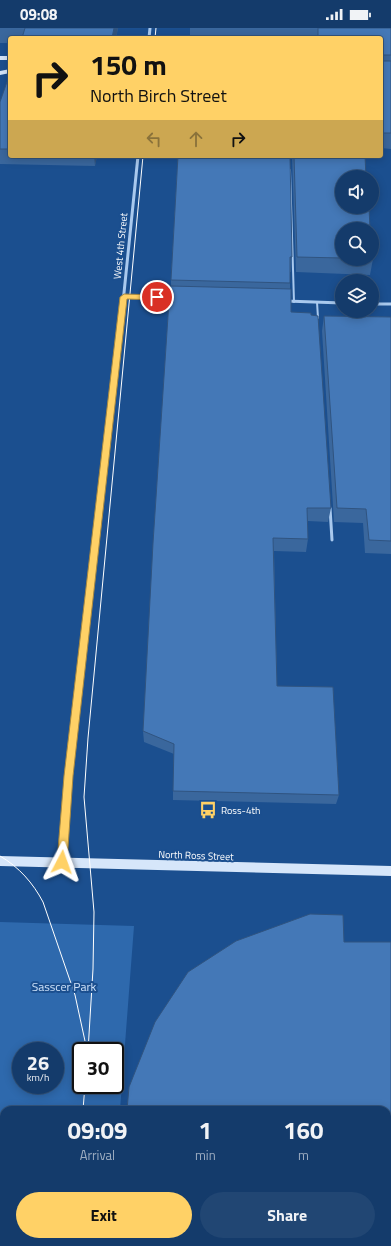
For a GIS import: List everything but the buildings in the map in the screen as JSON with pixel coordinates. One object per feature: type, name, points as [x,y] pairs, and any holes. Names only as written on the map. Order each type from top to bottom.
[{"type":"street","name":"West 4th Street","points":[[62,862],[68,776],[124,297],[138,158]]},
{"type":"street","points":[[124,297],[179,298]]},
{"type":"street","points":[[279,301],[335,303]]},
{"type":"street","points":[[379,304],[391,304]]},
{"type":"street","name":"North Ross Street","points":[[0,861],[391,871]]},
{"type":"lane","points":[[290,164],[294,302]]},
{"type":"lane","points":[[317,302],[318,324]]},
{"type":"lane","points":[[329,502],[332,540]]},
{"type":"green space","name":"Sasscer Park","points":[[0,922],[134,926],[124,1057],[124,1042],[72,1042],[72,1094],[121,1094],[120,1106],[0,1106]]},
{"type":"tram line","points":[[155,36],[156,28]]},
{"type":"tram line","points":[[89,1042],[93,969],[94,912],[84,797],[88,738],[143,158]]},
{"type":"tram line","points":[[0,856],[7,860],[25,876],[35,888],[43,902],[75,995],[85,1041]]},
{"type":"tram line","points":[[83,1106],[84,1094]]},
{"type":"place","name":"Ross-4th","points":[[208,810]]},
{"type":"route","points":[[62,862],[68,776],[124,297],[157,297]]}]
